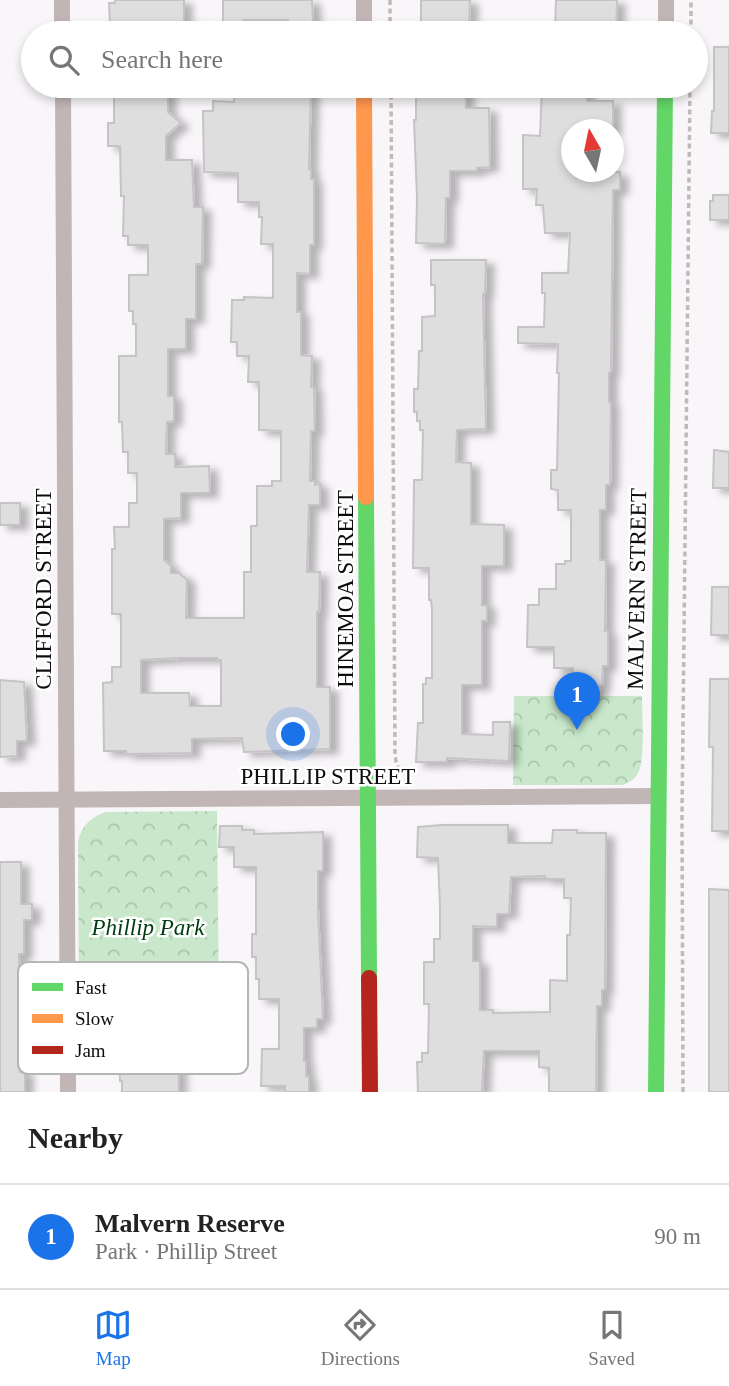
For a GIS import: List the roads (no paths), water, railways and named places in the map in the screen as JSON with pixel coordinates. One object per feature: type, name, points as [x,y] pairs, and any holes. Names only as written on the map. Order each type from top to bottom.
[{"type":"street","points":[[62,0],[62,21]]},
{"type":"street","points":[[364,0],[364,21]]},
{"type":"street","points":[[666,0],[666,21]]},
{"type":"street","name":"CLIFFORD STREET","points":[[63,98],[68,962]]},
{"type":"street","name":"HINEMOA STREET","points":[[365,98],[370,1092]]},
{"type":"street","name":"MALVERN STREET","points":[[656,1092],[665,98]]},
{"type":"street","name":"PHILLIP STREET","points":[[0,800],[657,796]]},
{"type":"street","name":"CLIFFORD STREET","points":[[68,1074],[68,1092]]},
{"type":"place","name":"Malvern Reserve","points":[[577,730]]},
{"type":"park label","name":"Phillip Park","points":[[148,927]]}]
